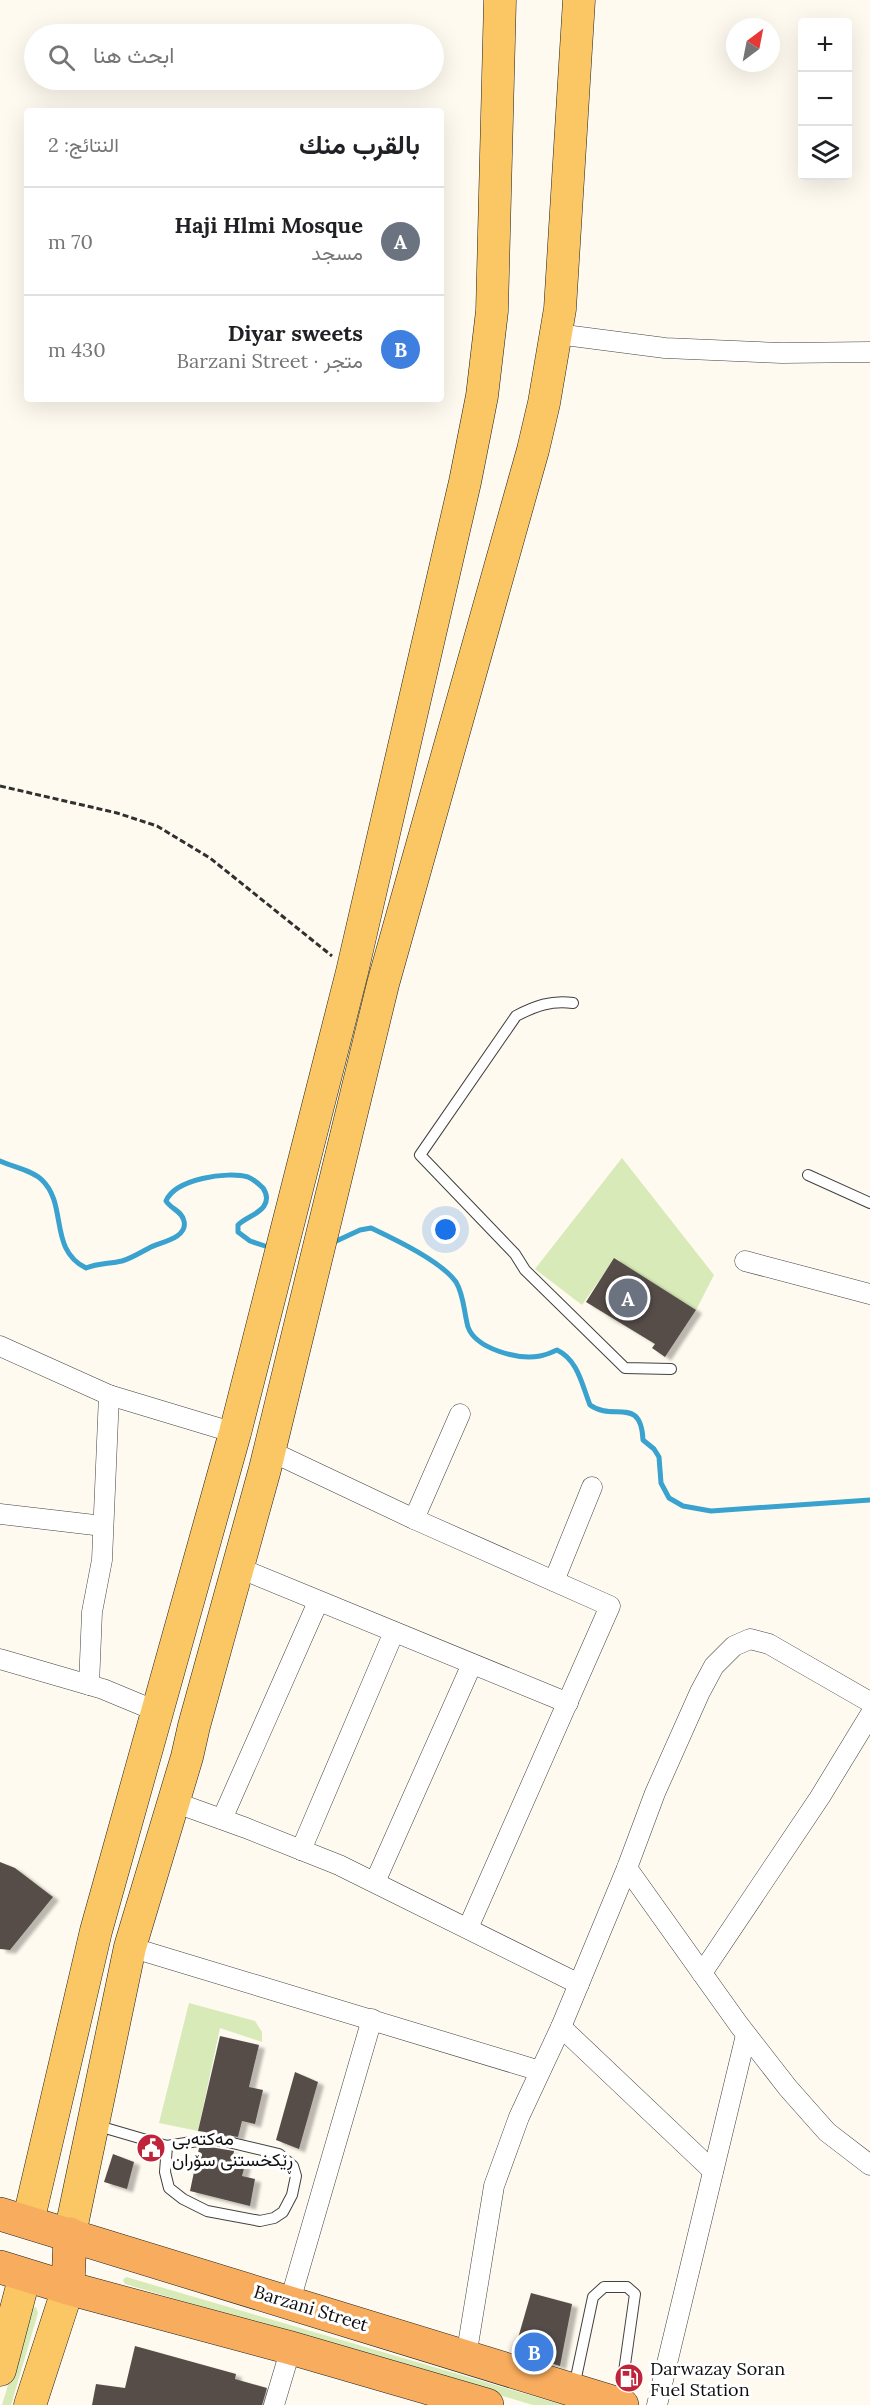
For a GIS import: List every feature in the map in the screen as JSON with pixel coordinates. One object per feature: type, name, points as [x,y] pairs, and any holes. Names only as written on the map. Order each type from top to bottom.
[{"type":"highway","name":"Barzani Street","points":[[14,2218],[290,2301],[621,2405]]},
{"type":"highway","points":[[14,2218],[13,2271],[291,2348],[430,2397],[487,2405]]},
{"type":"highway","points":[[68,2288],[70,2234]]},
{"type":"main road","points":[[14,2218],[235,1433],[352,972],[465,482],[482,396],[495,267],[500,0]]},
{"type":"main road","points":[[70,2234],[130,1947],[174,1802],[239,1568],[383,984],[533,450],[557,334],[565,261],[579,0]]},
{"type":"main road","points":[[352,972],[383,984]]},
{"type":"main road","points":[[0,2370],[13,2271]]},
{"type":"main road","points":[[30,2405],[68,2288]]},
{"type":"street","points":[[557,334],[664,348],[782,354],[870,352]]},
{"type":"street","points":[[745,1261],[870,1294]]},
{"type":"street","points":[[0,1346],[110,1395],[235,1433]]},
{"type":"street","points":[[89,1685],[92,1612],[102,1560],[110,1395]]},
{"type":"street","points":[[414,1520],[460,1414]]},
{"type":"street","points":[[268,1450],[414,1520],[610,1606],[468,1928]]},
{"type":"street","points":[[554,1581],[592,1487]]},
{"type":"street","points":[[0,1514],[103,1526]]},
{"type":"street","points":[[239,1568],[567,1703]]},
{"type":"street","points":[[222,1820],[318,1602]]},
{"type":"street","points":[[301,1850],[394,1632]]},
{"type":"street","points":[[466,2357],[494,2186],[519,2117],[561,2027],[627,1868],[655,1793],[714,1666],[734,1646],[750,1639],[769,1644],[870,1702]]},
{"type":"street","points":[[0,1659],[89,1685],[156,1711]]},
{"type":"street","points":[[375,1882],[472,1664]]},
{"type":"street","points":[[702,1973],[820,1797],[870,1715]]},
{"type":"street","points":[[174,1802],[301,1850],[375,1882],[579,1984]]},
{"type":"street","points":[[627,1868],[746,2035],[788,2088],[827,2132],[870,2165]]},
{"type":"street","points":[[130,1947],[540,2071]]},
{"type":"street","points":[[290,2301],[372,2019]]},
{"type":"street","points":[[561,2027],[713,2171]]},
{"type":"street","points":[[657,2405],[746,2035]]},
{"type":"street","points":[[273,2405],[291,2348]]},
{"type":"lane","points":[[573,1003],[555,1001],[530,1008],[516,1016],[420,1155],[515,1254],[525,1270],[625,1368],[671,1369]]},
{"type":"lane","points":[[808,1175],[870,1203]]},
{"type":"lane","points":[[92,2124],[167,2146],[210,2139],[279,2154],[292,2166],[296,2176],[292,2194],[283,2212],[274,2218],[260,2221],[207,2211],[183,2199],[169,2188],[165,2172],[167,2146]]},
{"type":"lane","points":[[573,2390],[592,2297],[604,2287],[627,2287],[635,2294],[621,2405]]},
{"type":"path","points":[[0,786],[117,813],[147,822],[175,835],[210,858],[352,972]]},
{"type":"green space","points":[[622,1158],[714,1275],[696,1310],[614,1259],[582,1305],[535,1269]]},
{"type":"green space","points":[[189,2003],[255,2021],[262,2032],[262,2042],[220,2028],[198,2131],[159,2123]]},
{"type":"green space","points":[[126,2277],[564,2405],[533,2405],[125,2284],[123,2280]]},
{"type":"green space","points":[[36,2307],[38,2313],[11,2405],[2,2405],[31,2309]]},
{"type":"building","points":[[614,1258],[696,1310],[665,1357],[652,1348],[655,1344],[586,1302]]},
{"type":"building","points":[[0,1862],[15,1868],[53,1897],[10,1950],[0,1949]]},
{"type":"building","points":[[220,2036],[259,2045],[249,2087],[263,2090],[255,2124],[242,2121],[238,2137],[198,2131]]},
{"type":"building","points":[[295,2072],[318,2082],[299,2149],[276,2140]]},
{"type":"building","points":[[210,2147],[234,2151],[232,2162],[245,2165],[242,2176],[255,2179],[250,2206],[190,2191],[199,2148]]},
{"type":"building","points":[[113,2154],[134,2162],[127,2189],[104,2182]]},
{"type":"building","points":[[531,2293],[572,2304],[560,2366],[514,2352]]},
{"type":"building","points":[[135,2346],[236,2374],[235,2379],[267,2388],[262,2405],[92,2405],[96,2384],[125,2388]]},
{"type":"waterway","points":[[0,1161],[28,1171],[42,1180],[50,1190],[67,1250],[74,1260],[86,1268],[126,1260],[178,1235],[182,1232],[184,1221],[179,1212],[166,1201],[171,1193],[190,1182],[215,1176],[248,1177],[263,1188],[266,1197],[264,1206],[259,1212],[238,1225],[238,1232],[250,1241],[265,1246]]},
{"type":"waterway","points":[[332,1243],[360,1230],[371,1228],[416,1251],[449,1274],[461,1293],[468,1327],[472,1335],[488,1347],[510,1354],[531,1357],[557,1350],[564,1354],[575,1367],[590,1405],[599,1410],[624,1412],[637,1418],[643,1440],[654,1449],[659,1457],[661,1483],[669,1498],[683,1506],[711,1511],[870,1500]]},
{"type":"place","name":"Haji Hlmi Mosque","points":[[628,1298]]},
{"type":"place","name":"مەکتەبی ڕێکخستنی سۆران","points":[[151,2148]]},
{"type":"place","name":"Diyar sweets","points":[[534,2352]]},
{"type":"place","name":"Darwazay Soran Fuel Station","points":[[629,2378]]}]
